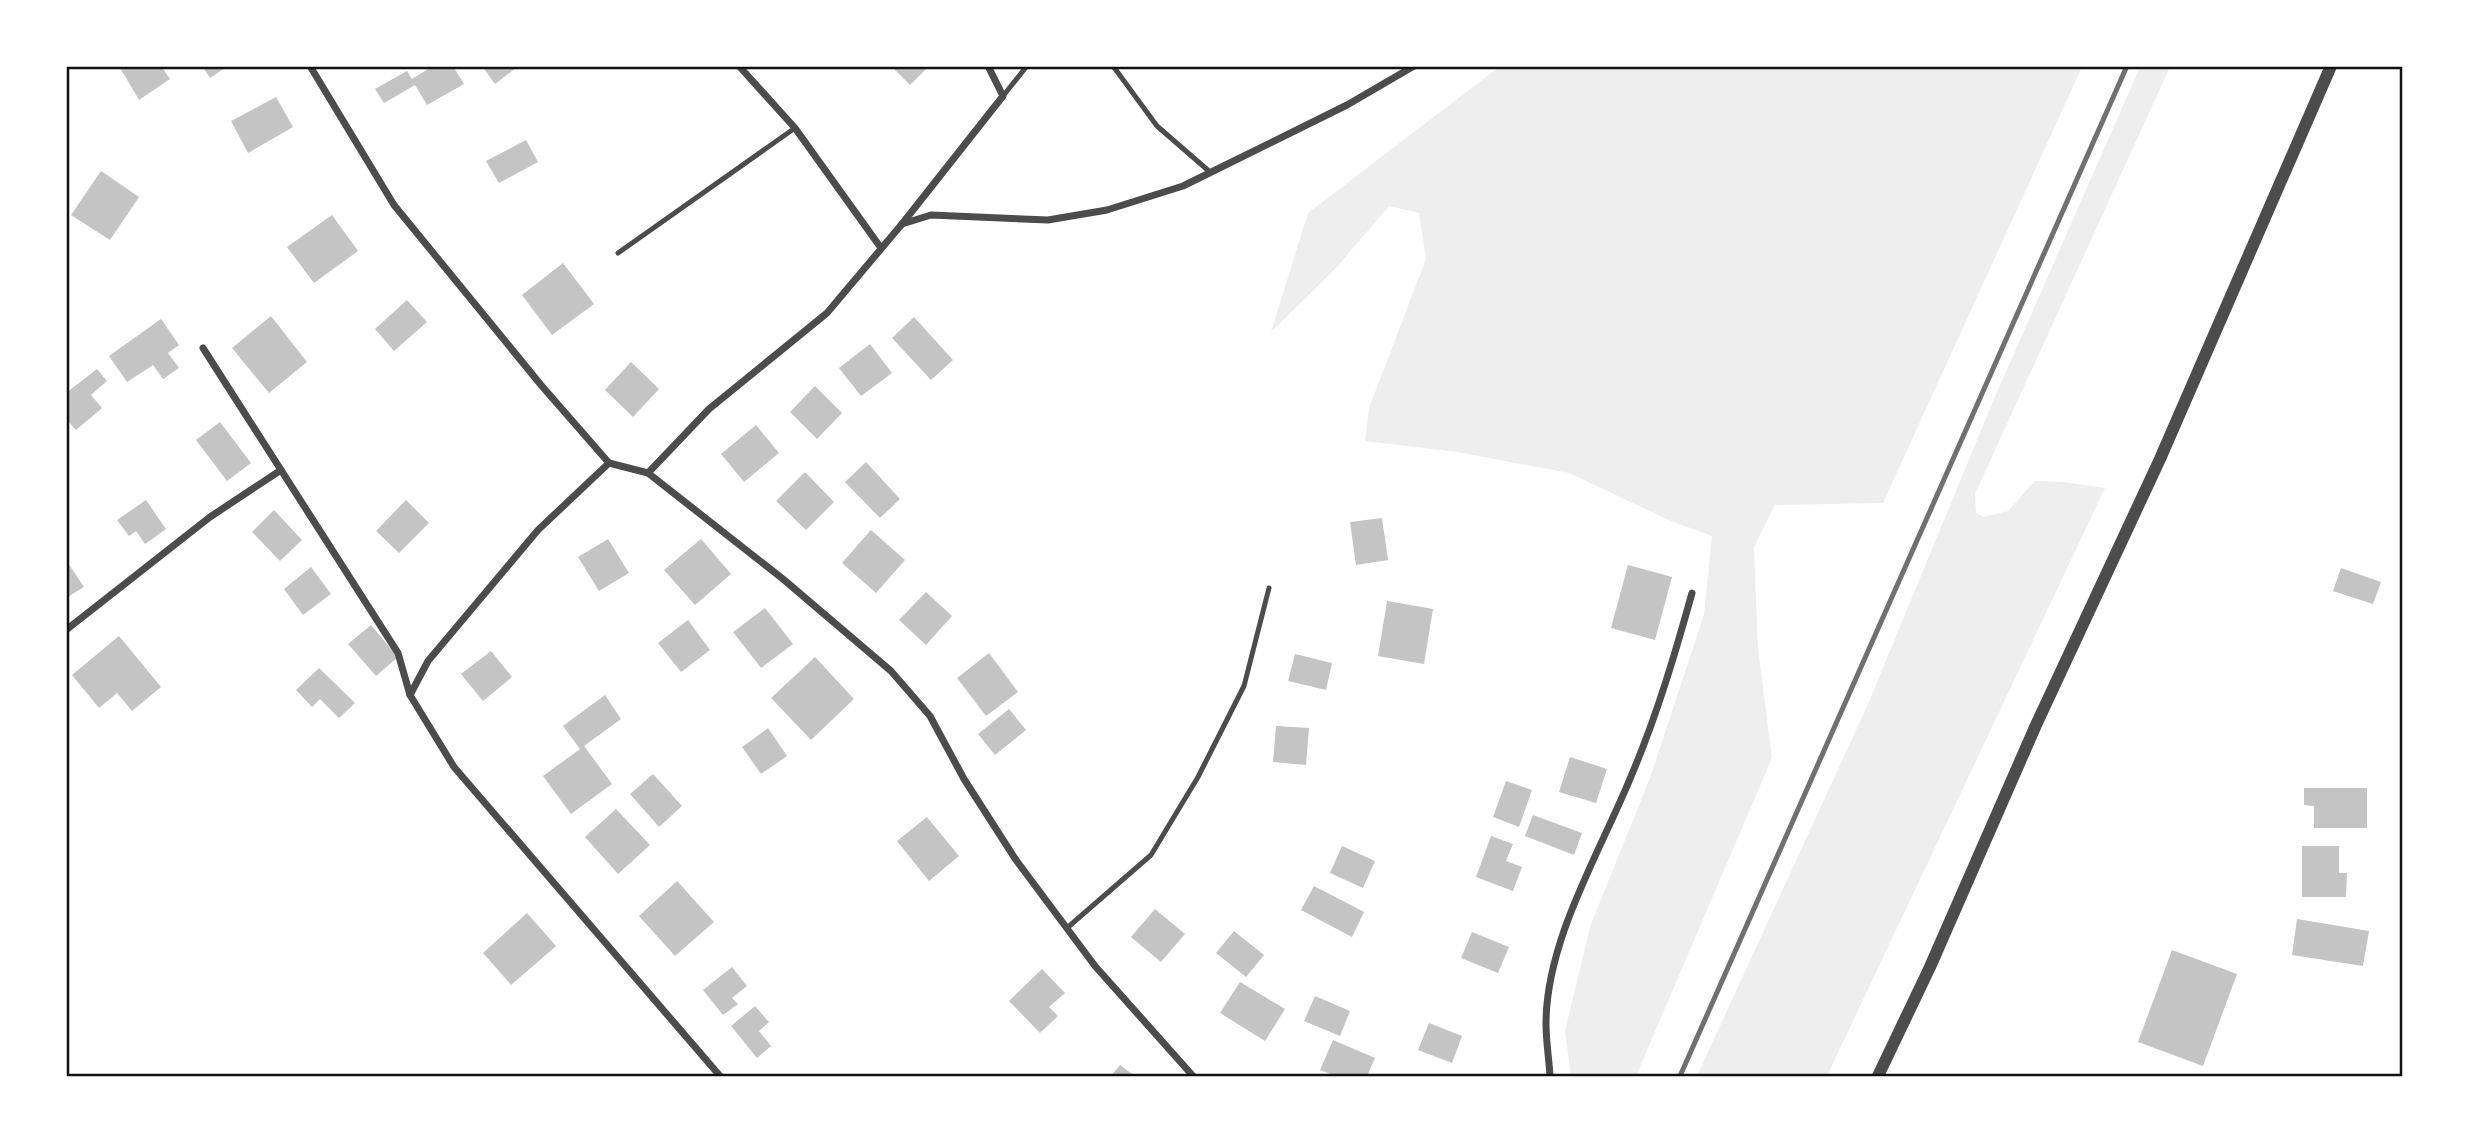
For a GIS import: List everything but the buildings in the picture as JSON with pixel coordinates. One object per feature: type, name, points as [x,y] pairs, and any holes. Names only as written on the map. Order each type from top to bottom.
[{"type":"street","points":[[310,66],[394,205],[541,385],[609,463],[648,473],[783,579],[891,671],[930,716],[964,779],[1016,860],[1095,966],[1193,1076]]},
{"type":"street","points":[[739,66],[795,128],[881,248]]},
{"type":"street","points":[[648,473],[709,409],[827,313],[902,224],[1003,96],[988,66]]},
{"type":"street","points":[[902,224],[931,215],[1048,220],[1107,210],[1183,186],[1347,105],[1414,66]]},
{"type":"street","points":[[1878,1076],[1930,967],[2036,725],[2160,459],[2331,66]]},
{"type":"street","points":[[202,348],[398,653],[410,695],[454,767],[720,1076]]},
{"type":"street","points":[[410,695],[428,661],[538,530],[609,463]]},
{"type":"street","points":[[66,630],[210,517],[281,470]]},
{"type":"street","points":[[1550,1076],[1546,1022],[1555,961],[1583,885],[1633,774],[1671,670],[1692,593]]},
{"type":"lane","points":[[1003,96],[1027,66]]},
{"type":"lane","points":[[1113,66],[1157,126],[1210,172]]},
{"type":"lane","points":[[618,253],[795,128]]},
{"type":"lane","points":[[1067,928],[1151,855],[1198,776],[1244,686],[1269,587]]},
{"type":"shaded area","points":[[1499,67],[2082,67],[1883,503],[1775,505],[1754,547],[1758,648],[1772,758],[1636,1076],[1571,1076],[1565,1031],[1591,924],[1650,778],[1704,615],[1712,536],[1671,521],[1569,473],[1457,452],[1365,441],[1369,408],[1426,259],[1419,213],[1389,206],[1337,267],[1271,332],[1308,213]]},
{"type":"shaded area","points":[[2140,67],[2170,67],[1975,494],[1976,513],[1983,517],[2008,511],[2035,481],[2105,488],[1827,1076],[1697,1076],[1868,704],[1994,399]]},
{"type":"railway","points":[[1680,1076],[2127,66]]}]
